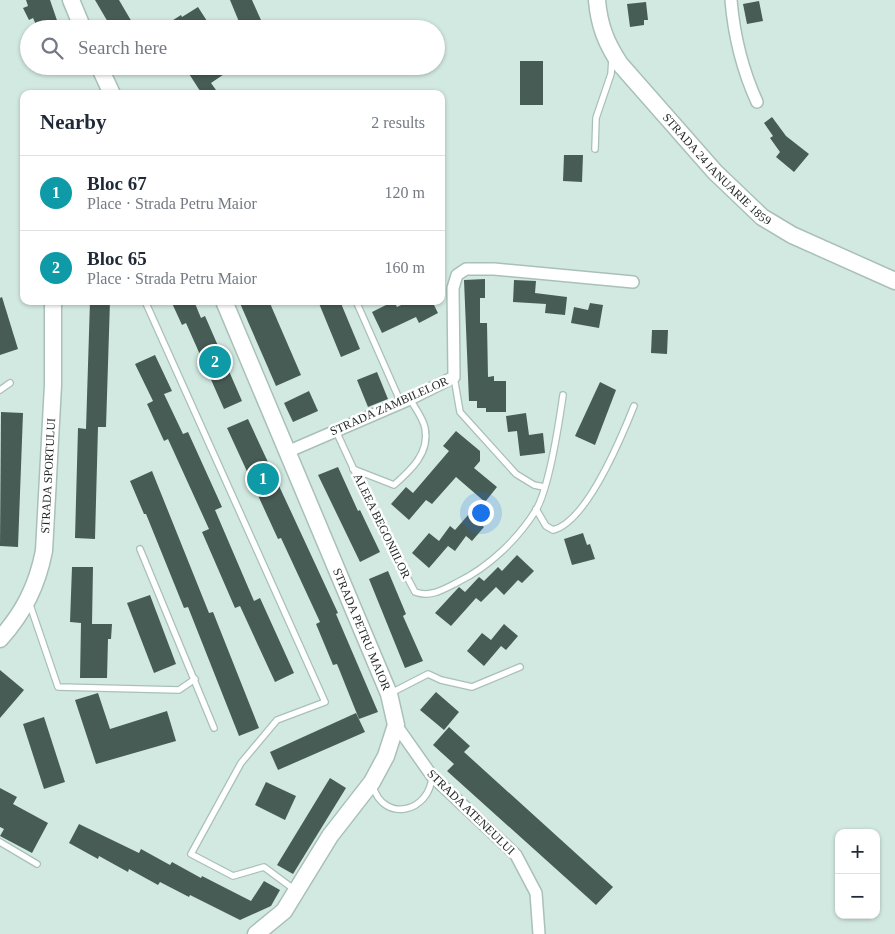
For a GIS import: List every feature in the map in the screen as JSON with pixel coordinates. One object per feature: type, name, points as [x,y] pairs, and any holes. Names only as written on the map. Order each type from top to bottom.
[{"type":"main road","points":[[71,0],[79,20]]},
{"type":"main road","name":"STRADA 24 IANUARIE 1859","points":[[597,0],[599,22],[606,41],[634,80],[715,172],[762,217],[792,235],[895,282]]},
{"type":"main road","points":[[103,75],[110,90]]},
{"type":"main road","name":"STRADA SPORTULUI","points":[[0,639],[29,600],[39,574],[44,551],[53,385],[53,305]]},
{"type":"main road","name":"STRADA PETRU MAIOR","points":[[226,305],[390,694],[396,725],[386,756],[372,782],[330,836],[284,912],[256,934]]},
{"type":"street","points":[[731,0],[734,29],[744,69],[757,102]]},
{"type":"street","name":"STRADA ZAMBILELOR","points":[[287,452],[406,401],[454,377],[453,288],[457,275],[466,269],[494,269],[633,282]]},
{"type":"street","name":"STRADA ATENEULUI","points":[[396,725],[432,776],[516,855],[536,893],[539,934]]},
{"type":"lane","points":[[595,149],[596,118],[611,74],[612,51]]},
{"type":"lane","points":[[147,305],[325,702],[277,720],[241,764],[191,854],[232,876],[264,867],[297,891]]},
{"type":"lane","points":[[354,469],[394,485],[409,471],[424,451],[425,428],[406,401],[358,305]]},
{"type":"lane","points":[[454,377],[460,412],[516,474],[534,485],[544,487]]},
{"type":"lane","points":[[0,390],[10,383]]},
{"type":"lane","name":"ALEEA BEGONIILOR","points":[[336,431],[409,581],[416,592],[424,595],[433,594],[470,576],[510,544],[536,509],[544,487],[559,428],[563,395]]},
{"type":"lane","points":[[536,509],[546,526],[553,530],[559,528],[577,511],[608,466],[634,406]]},
{"type":"lane","points":[[140,550],[196,679],[214,728]]},
{"type":"lane","points":[[29,600],[58,687],[179,690],[196,679]]},
{"type":"lane","points":[[390,694],[428,674],[440,680],[472,687],[486,682],[501,673],[520,667]]},
{"type":"lane","points":[[372,782],[374,791],[386,805],[405,809],[422,802],[428,795],[432,776]]},
{"type":"lane","points":[[0,842],[37,864]]},
{"type":"building","points":[[26,0],[50,0],[57,20],[34,20],[33,18],[29,20],[23,8],[28,6]]},
{"type":"building","points":[[95,0],[119,0],[131,20],[107,20]]},
{"type":"building","points":[[230,0],[252,0],[261,20],[238,20]]},
{"type":"building","points":[[759,1],[763,21],[747,24],[743,4]]},
{"type":"building","points":[[646,2],[648,20],[644,20],[644,25],[630,27],[627,4]]},
{"type":"building","points":[[198,7],[206,20],[173,20],[181,15],[182,17]]},
{"type":"building","points":[[520,61],[543,61],[543,105],[520,105]]},
{"type":"building","points":[[190,75],[223,75],[211,83],[216,90],[199,90]]},
{"type":"building","points":[[772,117],[786,136],[809,154],[794,172],[776,157],[780,152],[770,138],[773,136],[764,123]]},
{"type":"building","points":[[564,155],[583,155],[582,182],[563,181]]},
{"type":"building","points":[[485,279],[485,298],[480,298],[480,323],[487,323],[488,377],[494,376],[494,381],[506,381],[506,412],[486,412],[486,408],[477,408],[477,401],[469,401],[464,280]]},
{"type":"building","points":[[514,280],[536,281],[535,293],[567,297],[565,315],[545,313],[546,304],[513,302]]},
{"type":"building","points":[[2,297],[18,349],[0,355],[0,298]]},
{"type":"building","points":[[590,303],[603,305],[599,328],[571,323],[574,307],[588,310]]},
{"type":"building","points":[[90,305],[110,305],[106,427],[98,427],[95,539],[75,538],[78,428],[86,429]]},
{"type":"building","points":[[173,305],[196,305],[201,318],[205,316],[242,401],[224,409],[186,323],[182,325]]},
{"type":"building","points":[[241,305],[271,305],[301,375],[276,386]]},
{"type":"building","points":[[320,305],[342,305],[360,349],[341,357]]},
{"type":"building","points":[[386,305],[396,305],[397,307],[401,305],[434,305],[438,313],[419,323],[416,317],[382,333],[372,312]]},
{"type":"building","points":[[652,330],[668,330],[667,354],[651,353]]},
{"type":"building","points":[[155,355],[172,391],[164,394],[183,434],[188,432],[222,507],[215,510],[254,601],[260,598],[294,673],[275,682],[240,606],[235,608],[202,532],[209,529],[168,439],[164,441],[147,404],[153,401],[135,364]]},
{"type":"building","points":[[377,372],[388,399],[368,407],[357,380]]},
{"type":"building","points":[[600,382],[616,390],[595,445],[575,436]]},
{"type":"building","points":[[309,391],[318,411],[293,422],[284,403]]},
{"type":"building","points":[[1,412],[23,413],[18,547],[0,546]]},
{"type":"building","points":[[526,413],[529,435],[543,433],[545,453],[520,456],[517,431],[508,432],[506,416]]},
{"type":"building","points":[[248,419],[338,613],[336,614],[378,712],[359,719],[337,664],[333,665],[316,624],[320,622],[281,538],[278,539],[227,428]]},
{"type":"building","points":[[456,431],[480,451],[480,461],[474,468],[497,487],[485,502],[456,477],[432,504],[426,500],[409,520],[391,504],[406,487],[413,493],[449,451],[443,446]]},
{"type":"building","points":[[338,467],[358,511],[360,510],[380,552],[360,562],[318,475]]},
{"type":"building","points":[[152,471],[209,613],[213,612],[259,728],[239,736],[188,607],[184,608],[146,514],[144,514],[130,481]]},
{"type":"building","points":[[469,514],[484,527],[472,541],[466,536],[455,551],[448,546],[429,568],[412,553],[429,533],[439,541],[450,526],[455,530]]},
{"type":"building","points":[[583,533],[587,545],[590,544],[595,559],[572,565],[564,539]]},
{"type":"building","points":[[517,555],[534,571],[522,583],[518,580],[504,595],[496,587],[481,602],[476,598],[451,626],[435,613],[459,587],[465,592],[479,577],[484,581],[498,567],[502,571]]},
{"type":"building","points":[[72,567],[93,567],[92,624],[112,624],[111,639],[108,639],[107,678],[80,678],[81,623],[70,622]]},
{"type":"building","points":[[388,571],[406,614],[403,616],[423,661],[405,668],[369,579]]},
{"type":"building","points":[[150,595],[176,664],[154,673],[127,603]]},
{"type":"building","points":[[504,624],[518,636],[506,650],[501,646],[484,666],[467,651],[482,633],[491,640]]},
{"type":"building","points":[[0,670],[24,690],[0,718]]},
{"type":"building","points":[[436,692],[459,712],[444,730],[420,710]]},
{"type":"building","points":[[98,693],[110,729],[167,711],[176,741],[96,764],[75,700]]},
{"type":"building","points":[[356,713],[365,732],[278,770],[270,752]]},
{"type":"building","points":[[44,717],[65,782],[44,789],[23,724]]},
{"type":"building","points":[[449,727],[470,746],[464,752],[613,887],[596,905],[447,771],[454,764],[433,745]]},
{"type":"building","points":[[330,778],[346,788],[293,874],[277,865]]},
{"type":"building","points":[[266,782],[296,796],[285,820],[255,805]]},
{"type":"building","points":[[0,788],[17,797],[13,804],[48,823],[32,853],[0,836],[4,829],[0,827]]},
{"type":"building","points":[[79,824],[139,853],[141,849],[170,865],[172,862],[201,878],[202,876],[251,901],[264,881],[280,890],[271,906],[240,920],[160,882],[158,885],[129,869],[128,872],[99,856],[98,859],[69,843]]},
{"type":"place","name":"Bloc 65","points":[[215,362]]},
{"type":"place","name":"Bloc 67","points":[[263,479]]}]
